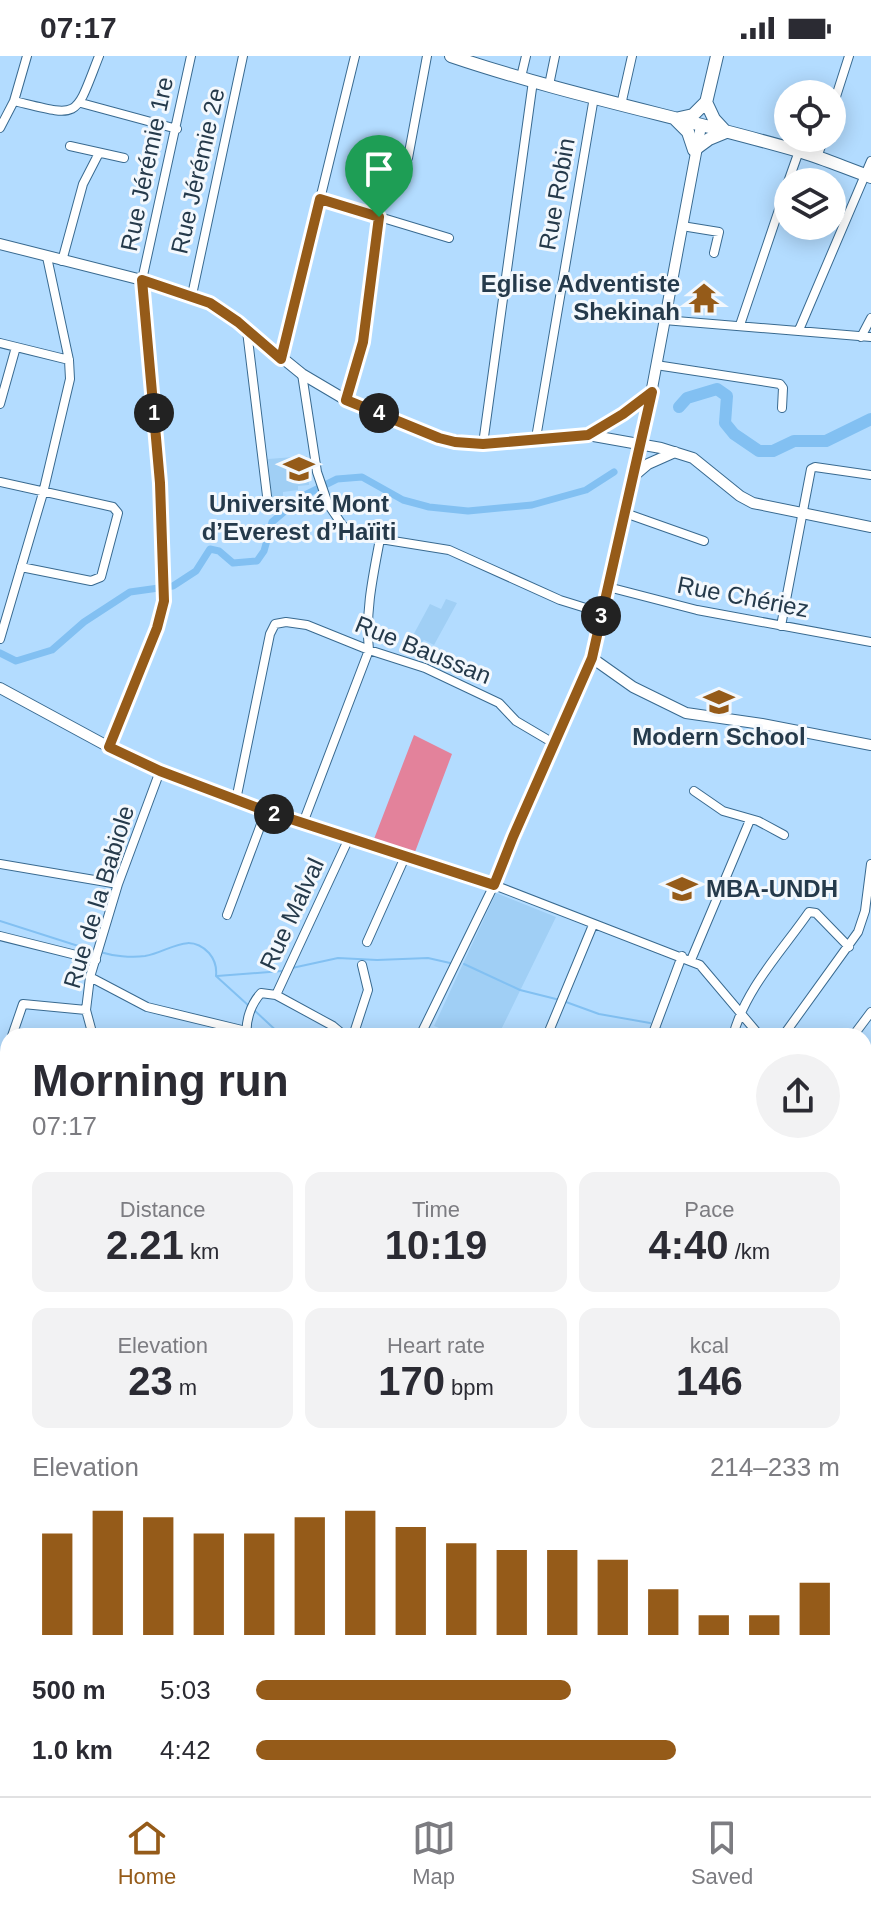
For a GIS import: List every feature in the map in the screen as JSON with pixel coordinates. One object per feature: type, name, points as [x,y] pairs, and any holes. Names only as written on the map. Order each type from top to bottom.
[{"type":"main road","points":[[451,56],[774,144]]},
{"type":"main road","points":[[701,126],[717,56]]},
{"type":"main road","points":[[675,119],[693,115],[706,102]]},
{"type":"main road","points":[[706,102],[714,119],[726,132]]},
{"type":"main road","points":[[675,119],[688,132],[694,150],[726,132]]},
{"type":"main road","points":[[802,152],[868,176]]},
{"type":"street","points":[[0,128],[14,101],[27,56]]},
{"type":"street","points":[[14,101],[62,113],[72,110],[81,103],[99,56]]},
{"type":"street","name":"Rue Jérémie 1re","points":[[109,747],[157,628],[164,601],[160,483],[142,280],[191,56]]},
{"type":"street","name":"Rue Jérémie 2e","points":[[192,295],[243,56]]},
{"type":"street","points":[[281,359],[355,56]]},
{"type":"street","points":[[408,158],[427,56]]},
{"type":"street","points":[[483,444],[527,79],[526,56]]},
{"type":"street","points":[[549,85],[555,56]]},
{"type":"street","points":[[621,105],[632,56]]},
{"type":"street","points":[[841,80],[849,56]]},
{"type":"street","name":"Rue Robin","points":[[536,438],[594,97]]},
{"type":"street","points":[[81,103],[177,129]]},
{"type":"street","points":[[424,1028],[494,885],[592,658],[642,444],[694,150],[701,126]]},
{"type":"street","points":[[70,146],[124,158]]},
{"type":"street","points":[[817,157],[819,152]]},
{"type":"street","points":[[62,261],[83,184],[99,153]]},
{"type":"street","points":[[799,330],[868,176],[871,161]]},
{"type":"street","points":[[320,199],[449,238]]},
{"type":"street","points":[[346,400],[363,342],[379,217]]},
{"type":"street","points":[[740,325],[774,224]]},
{"type":"street","points":[[682,226],[719,232],[714,253]]},
{"type":"street","points":[[0,244],[192,295],[210,303],[302,374],[346,400],[439,438],[483,444],[588,435],[642,444],[693,458],[753,503],[871,527]]},
{"type":"street","points":[[0,638],[43,493],[70,379],[69,360],[47,257]]},
{"type":"street","points":[[664,320],[866,337],[871,318]]},
{"type":"street","points":[[247,331],[268,504]]},
{"type":"street","points":[[0,343],[69,360]]},
{"type":"street","points":[[0,404],[16,347]]},
{"type":"street","points":[[656,365],[780,384],[783,388],[782,408]]},
{"type":"street","points":[[302,374],[317,472],[328,504],[343,526],[362,536],[449,550],[560,600],[602,613]]},
{"type":"street","points":[[588,435],[652,392]]},
{"type":"street","points":[[635,475],[661,457],[677,452]]},
{"type":"street","points":[[781,626],[812,467],[871,475]]},
{"type":"street","points":[[0,482],[113,507],[118,513],[101,577],[91,581],[21,567]]},
{"type":"street","points":[[625,513],[704,541]]},
{"type":"street","points":[[303,823],[369,650],[369,593],[380,539]]},
{"type":"street","name":"Rue Chériez","points":[[608,587],[697,610],[871,642]]},
{"type":"street","name":"Rue Baussan","points":[[236,800],[270,634],[275,624],[286,622],[307,625],[425,668],[499,703],[516,721],[555,744]]},
{"type":"street","points":[[592,658],[633,687],[686,713],[871,745]]},
{"type":"street","points":[[0,688],[160,771],[266,811],[494,885],[686,958],[709,974],[753,1028]]},
{"type":"street","name":"Rue de la Babiole","points":[[91,1028],[86,1010],[90,977],[118,884],[160,771]]},
{"type":"street","points":[[694,791],[723,811],[758,821],[784,835]]},
{"type":"street","points":[[227,915],[266,811]]},
{"type":"street","points":[[655,1028],[750,820]]},
{"type":"street","name":"Rue Malval","points":[[247,1028],[255,1000],[261,993],[276,995],[349,838]]},
{"type":"street","points":[[367,942],[405,857]]},
{"type":"street","points":[[0,864],[118,884]]},
{"type":"street","points":[[789,1028],[849,947],[860,927],[870,890],[871,864]]},
{"type":"street","points":[[736,1028],[754,988],[809,912],[816,913],[849,947]]},
{"type":"street","points":[[550,1028],[593,925]]},
{"type":"street","points":[[0,936],[98,955]]},
{"type":"street","points":[[356,1028],[368,990],[362,965]]},
{"type":"street","points":[[90,977],[147,1007],[224,1028]]},
{"type":"street","points":[[276,995],[335,1028]]},
{"type":"street","points":[[15,1028],[23,1004],[86,1010]]},
{"type":"shaded area","points":[[307,456],[309,485],[283,492],[283,497],[272,498],[268,459]]},
{"type":"shaded area","points":[[446,599],[457,603],[434,645],[424,640],[419,646],[410,641],[430,604],[441,609]]},
{"type":"shaded area","points":[[414,735],[452,754],[415,852],[374,839]]},
{"type":"shaded area","points":[[496,893],[556,917],[502,1028],[434,1026]]},
{"type":"waterway","points":[[679,407],[687,398],[717,389],[727,396],[725,423],[734,434],[759,451],[773,451],[794,441],[826,441],[871,419]]},
{"type":"waterway","points":[[0,653],[16,661],[52,650],[84,622],[130,592],[173,586],[196,571],[210,549],[219,551],[233,563],[257,561],[264,551],[272,522],[303,496],[337,479],[362,477],[403,500],[429,507],[468,511],[532,505],[586,490],[614,472]]},
{"type":"waterway","points":[[0,921],[94,951]]},
{"type":"waterway","points":[[100,952],[140,957],[186,943],[194,944],[209,953],[215,964],[216,976],[249,1006]]},
{"type":"waterway","points":[[292,968],[338,958],[428,958],[450,963]]},
{"type":"waterway","points":[[464,964],[520,990],[560,1000]]},
{"type":"waterway","points":[[217,976],[282,971]]},
{"type":"waterway","points":[[566,1002],[599,1014],[650,1023]]},
{"type":"waterway","points":[[254,1010],[273,1028]]},
{"type":"place","name":"Eglise Adventiste Shekinah","points":[[704,298]]},
{"type":"place","name":"Université Mont d’Everest d’Haïiti","points":[[299,469]]},
{"type":"place","name":"Modern School","points":[[719,702]]},
{"type":"place","name":"MBA-UNDH","points":[[682,889]]},
{"type":"route","points":[[320,199],[379,217],[363,342],[346,400],[439,438],[483,444],[588,435],[652,392],[592,658],[494,885],[266,811],[160,771],[109,747],[157,628],[164,601],[160,483],[142,280],[210,303],[238,322],[281,359],[320,199]]}]
